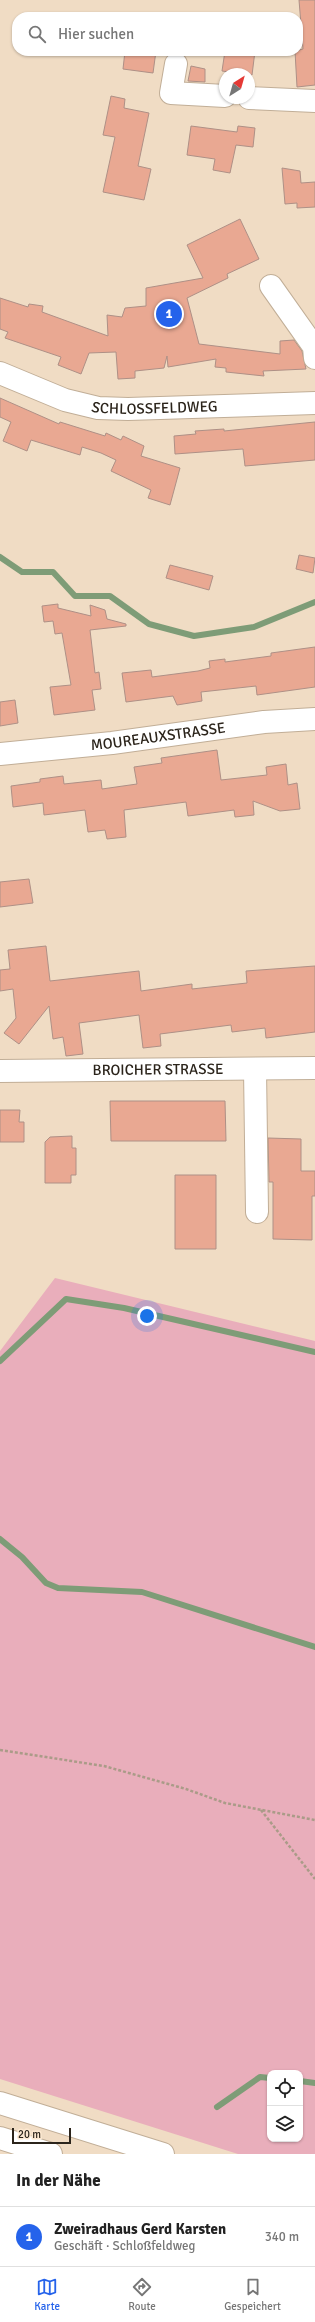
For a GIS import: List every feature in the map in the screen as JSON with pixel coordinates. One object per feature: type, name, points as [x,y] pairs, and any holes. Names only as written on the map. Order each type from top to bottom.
[{"type":"main road","points":[[176,64],[172,93],[219,96]]},
{"type":"main road","points":[[255,98],[315,101]]},
{"type":"main road","points":[[271,286],[314,347],[315,358]]},
{"type":"main road","name":"SCHLOSSFELDWEG","points":[[0,373],[65,400],[98,408],[128,409],[315,403]]},
{"type":"main road","name":"MOUREAUXSTRASSE","points":[[0,754],[112,742],[264,722],[315,719]]},
{"type":"main road","name":"BROICHER STRASSE","points":[[0,1071],[315,1068]]},
{"type":"main road","points":[[255,1069],[257,1212]]},
{"type":"main road","points":[[0,2103],[163,2154]]},
{"type":"main road","points":[[0,2138],[51,2154]]},
{"type":"path","points":[[0,1750],[104,1766],[186,1789],[225,1803],[315,1820]]},
{"type":"path","points":[[260,1810],[315,1879]]},
{"type":"shaded area","points":[[55,1278],[315,1341],[315,2154],[238,2154],[0,2079],[0,1351]]},
{"type":"building","points":[[299,0],[315,0],[315,85],[297,87],[295,56],[303,56],[303,12],[300,12]]},
{"type":"building","points":[[124,56],[155,56],[153,73],[123,69]]},
{"type":"building","points":[[224,56],[254,56],[253,68],[222,68]]},
{"type":"building","points":[[191,66],[205,69],[205,82],[188,81]]},
{"type":"building","points":[[111,96],[125,99],[124,108],[149,113],[138,166],[151,169],[144,200],[103,192],[115,137],[103,135]]},
{"type":"building","points":[[191,126],[237,132],[238,126],[255,128],[253,147],[236,145],[230,173],[213,170],[215,159],[187,155]]},
{"type":"building","points":[[282,168],[300,171],[301,183],[315,182],[315,207],[297,208],[297,203],[285,204]]},
{"type":"building","points":[[240,219],[259,259],[227,274],[228,278],[187,298],[199,344],[280,354],[280,341],[294,340],[302,351],[306,369],[263,371],[264,376],[226,372],[226,368],[215,367],[216,359],[168,367],[167,356],[164,368],[135,371],[135,378],[118,379],[116,352],[89,353],[81,374],[58,365],[61,357],[5,338],[8,332],[0,329],[0,298],[28,307],[29,304],[43,306],[42,312],[108,336],[107,315],[122,317],[125,308],[146,306],[146,288],[203,278],[187,245]]},
{"type":"building","points":[[0,398],[59,424],[60,422],[105,436],[106,433],[121,440],[123,436],[144,446],[141,456],[180,468],[170,505],[148,498],[151,490],[111,471],[116,460],[101,453],[82,447],[80,455],[31,440],[27,451],[3,441],[11,422],[0,417]]},
{"type":"building","points":[[315,422],[315,460],[245,466],[243,449],[175,454],[174,436],[196,434],[195,431],[224,429],[224,431]]},
{"type":"building","points":[[299,555],[315,558],[313,573],[296,569]]},
{"type":"building","points":[[170,565],[213,576],[209,590],[166,578]]},
{"type":"building","points":[[58,604],[58,608],[91,616],[90,605],[105,610],[107,619],[126,624],[126,626],[90,630],[95,673],[99,672],[101,689],[92,690],[95,710],[54,715],[50,687],[71,685],[62,633],[55,634],[53,621],[44,622],[42,606]]},
{"type":"building","points":[[315,647],[315,687],[257,695],[256,686],[201,692],[202,701],[177,705],[173,696],[126,702],[122,673],[151,670],[152,677],[198,671],[210,668],[209,661],[225,659],[225,662],[271,656],[271,653]]},
{"type":"building","points":[[15,700],[18,723],[0,726],[0,702]]},
{"type":"building","points":[[217,750],[221,780],[267,775],[266,767],[286,764],[288,785],[297,783],[300,809],[280,811],[253,801],[254,815],[235,817],[234,810],[188,816],[186,802],[124,810],[126,837],[107,839],[105,830],[88,832],[85,810],[44,815],[43,803],[13,807],[11,786],[40,782],[40,779],[63,776],[64,784],[101,780],[102,789],[137,784],[134,767],[162,763],[161,758]]},
{"type":"building","points":[[29,879],[33,903],[0,907],[0,882]]},
{"type":"building","points":[[46,946],[50,981],[139,971],[141,991],[192,984],[192,989],[247,983],[246,971],[315,966],[315,1032],[266,1038],[265,1028],[232,1032],[231,1025],[160,1034],[161,1046],[143,1048],[139,1015],[79,1023],[83,1054],[66,1056],[63,1037],[53,1039],[49,1006],[19,1044],[4,1033],[16,1018],[13,989],[0,991],[0,970],[10,969],[8,950]]},
{"type":"building","points":[[110,1101],[225,1101],[226,1141],[111,1141]]},
{"type":"building","points":[[0,1110],[20,1110],[19,1122],[24,1122],[24,1142],[0,1142]]},
{"type":"building","points":[[72,1136],[72,1148],[76,1148],[76,1175],[71,1175],[71,1183],[45,1183],[45,1142],[50,1137]]},
{"type":"building","points":[[268,1138],[301,1139],[301,1171],[315,1171],[315,1196],[312,1196],[312,1240],[273,1239],[273,1182],[269,1182]]},
{"type":"building","points":[[175,1175],[216,1175],[216,1249],[175,1249]]},
{"type":"waterway","points":[[0,557],[22,572],[53,572],[75,596],[110,596],[149,624],[194,636],[254,627],[315,602]]},
{"type":"waterway","points":[[0,1361],[66,1299],[124,1308],[315,1352]]},
{"type":"waterway","points":[[0,1539],[22,1557],[46,1583],[58,1588],[142,1592],[315,1647]]},
{"type":"waterway","points":[[217,2107],[260,2077],[267,2078]]},
{"type":"waterway","points":[[303,2081],[315,2083]]},
{"type":"place","name":"Zweiradhaus Gerd Karsten","points":[[169,314]]}]
